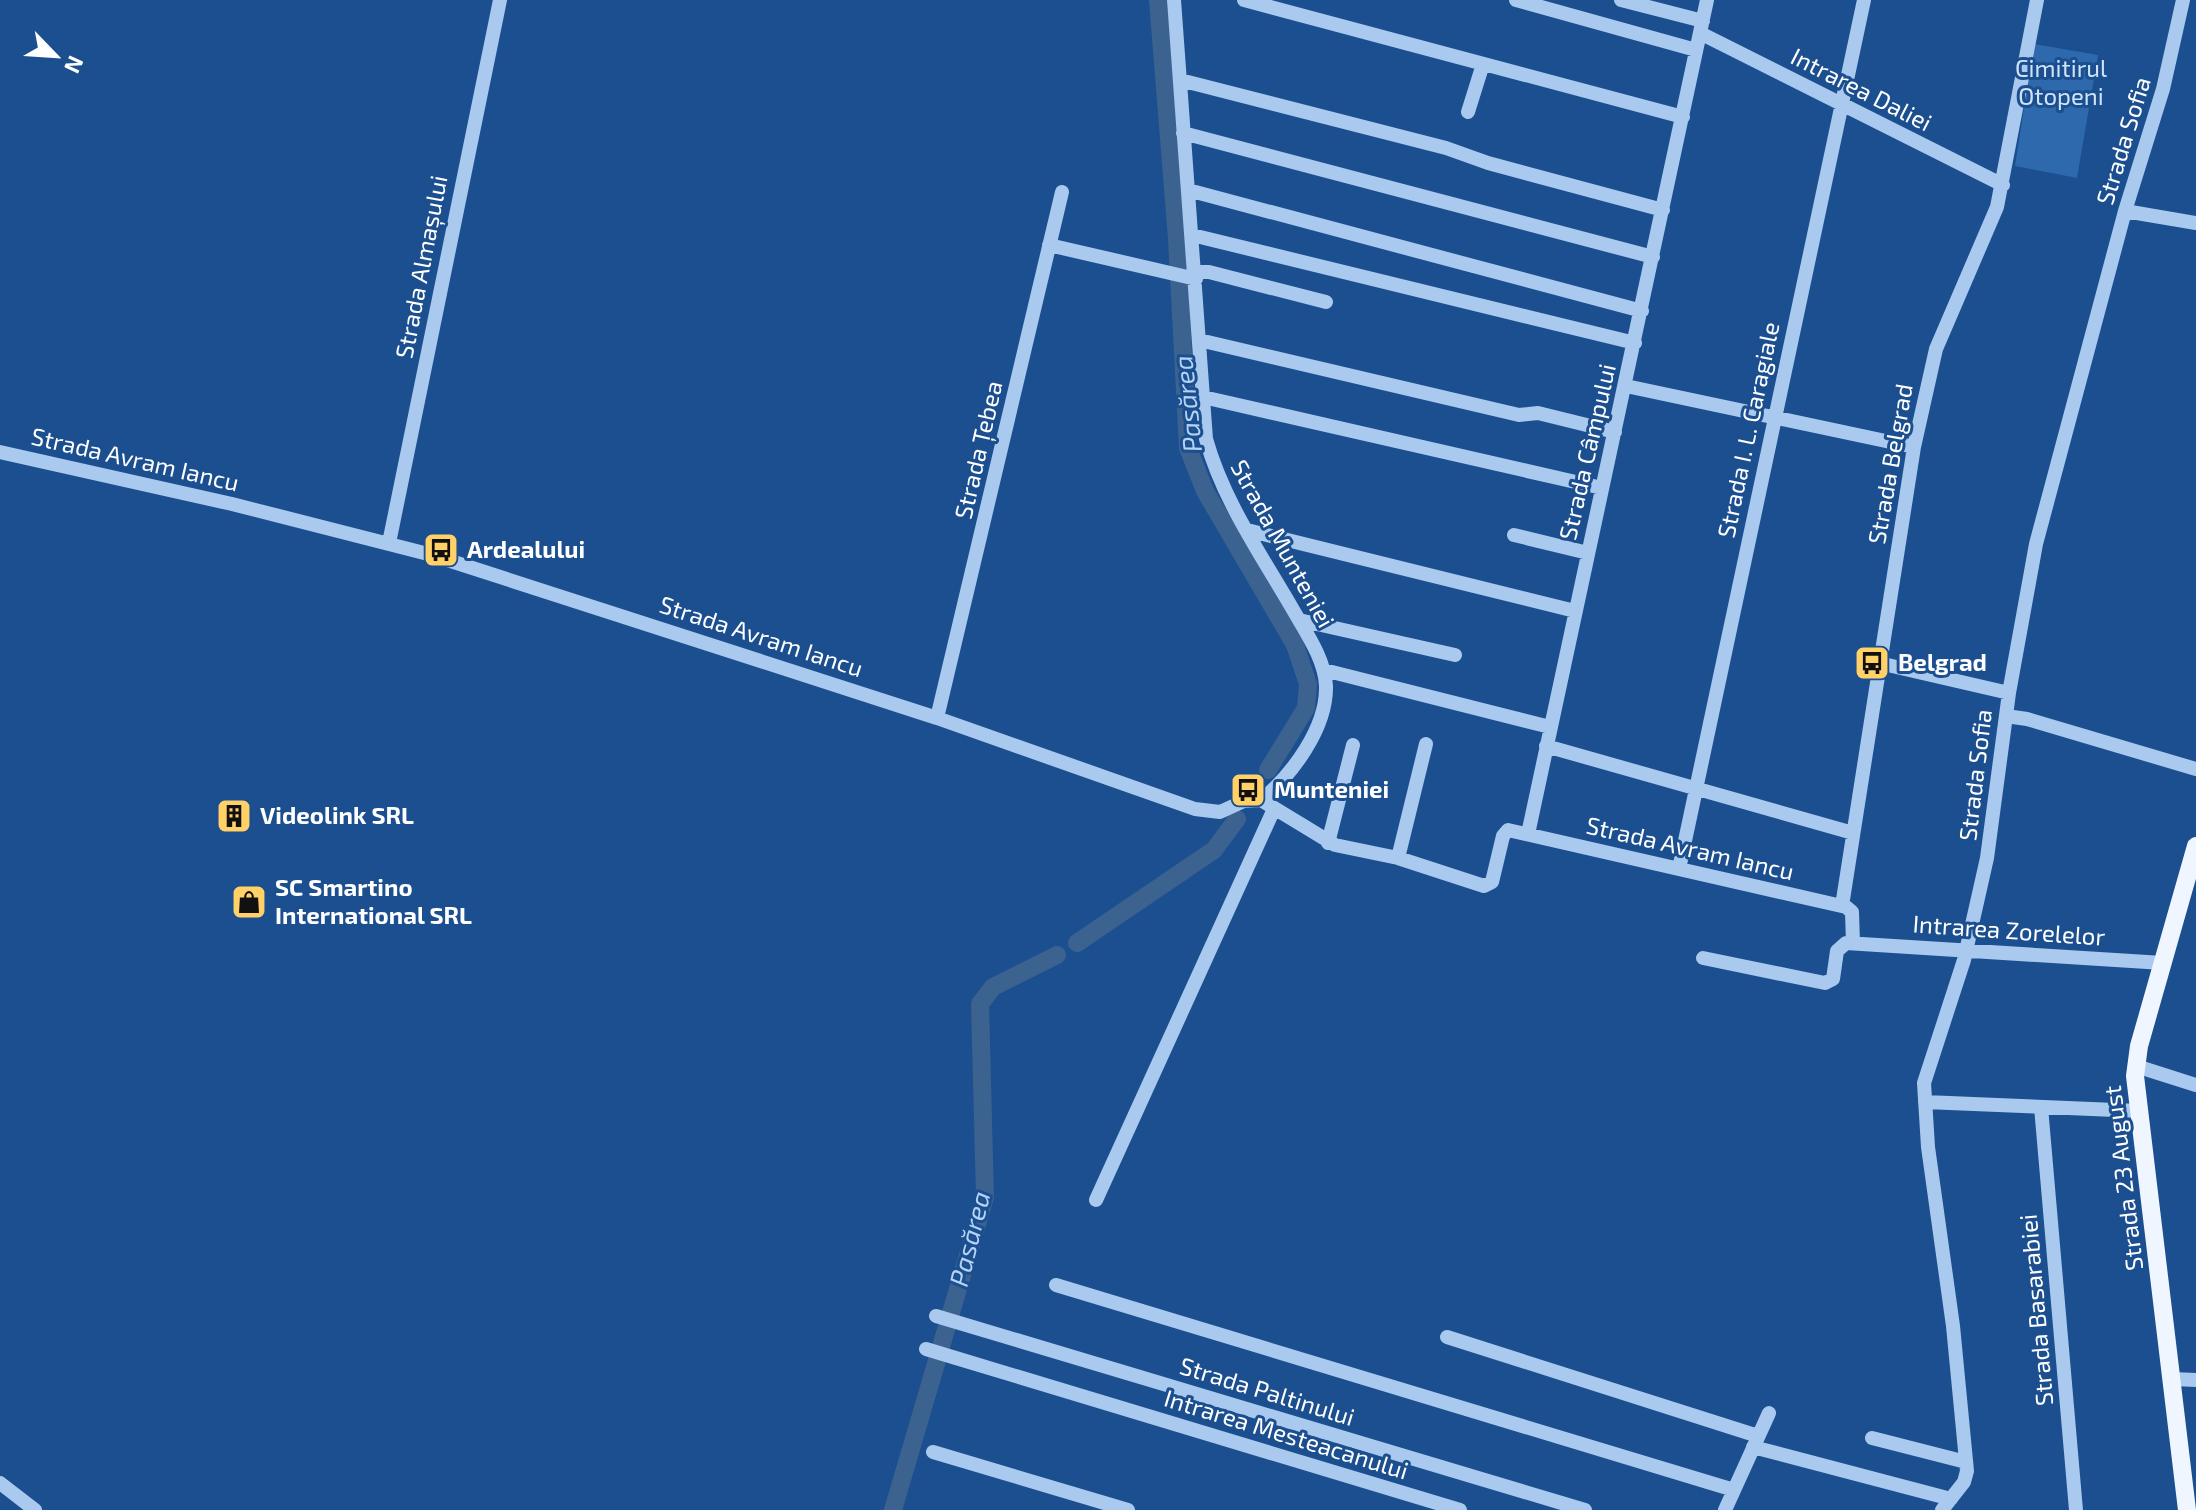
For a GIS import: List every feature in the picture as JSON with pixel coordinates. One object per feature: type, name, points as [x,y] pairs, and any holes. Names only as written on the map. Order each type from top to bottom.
[{"type":"main road","name":"Strada 23 August","points":[[2187,1510],[2136,1066],[2196,846]]},
{"type":"street","name":"Strada Almașului","points":[[389,543],[500,0]]},
{"type":"street","name":"Strada Munteniei","points":[[1174,0],[1192,235],[1187,276],[1199,340],[1206,439],[1214,467],[1324,670],[1325,697],[1319,721],[1286,777],[1261,800]]},
{"type":"street","points":[[1244,0],[1683,117]]},
{"type":"street","points":[[1516,0],[1696,50]]},
{"type":"street","name":"Intrarea Daliei","points":[[1621,0],[1702,27],[1841,105],[2003,185]]},
{"type":"street","name":"Strada Câmpului","points":[[1528,834],[1707,0]]},
{"type":"street","name":"Strada I. L. Caragiale","points":[[1679,869],[1864,0]]},
{"type":"street","name":"Strada Belgrad","points":[[1853,943],[1852,912],[1842,906],[1914,447],[1936,349],[1993,223],[2003,185],[2037,0]]},
{"type":"street","name":"Strada Sofia","points":[[1947,1504],[1966,1477],[1966,1462],[1953,1326],[1935,1209],[1925,1102],[1927,1069],[1966,950],[1990,840],[2009,693],[2036,544],[2125,211],[2163,89],[2183,0]]},
{"type":"street","points":[[1468,112],[1483,64]]},
{"type":"street","points":[[1180,80],[1446,148],[1473,159],[1663,210]]},
{"type":"street","points":[[1183,133],[1653,257]]},
{"type":"street","points":[[1188,190],[1642,311]]},
{"type":"street","name":"Strada Țebea","points":[[937,718],[1062,192]]},
{"type":"street","points":[[2125,211],[2196,223]]},
{"type":"street","points":[[1192,235],[1635,343]]},
{"type":"street","points":[[1049,245],[1187,276],[1209,272],[1326,302]]},
{"type":"street","points":[[1199,340],[1519,415],[1538,413],[1615,432]]},
{"type":"street","points":[[1626,386],[1914,447]]},
{"type":"street","points":[[1203,397],[1602,488]]},
{"type":"street","name":"Strada Avram Iancu","points":[[0,452],[389,543],[487,571],[937,718],[1203,811],[1220,812],[1244,801],[1261,800]]},
{"type":"street","points":[[1247,530],[1575,611]]},
{"type":"street","points":[[1514,535],[1588,553]]},
{"type":"street","points":[[1299,620],[1455,655]]},
{"type":"street","points":[[1879,663],[2009,693]]},
{"type":"street","points":[[1324,670],[1550,727]]},
{"type":"street","points":[[2006,716],[2027,719],[2196,769]]},
{"type":"street","points":[[1398,858],[1426,744]]},
{"type":"street","points":[[1328,843],[1353,745]]},
{"type":"street","points":[[1546,746],[1853,833]]},
{"type":"street","points":[[1261,800],[1328,843],[1398,858],[1489,885],[1505,831],[1528,834]]},
{"type":"street","points":[[1096,1200],[1274,809]]},
{"type":"street","name":"Strada Avram Iancu","points":[[1528,834],[1842,906]]},
{"type":"street","points":[[1703,958],[1829,983],[1835,975],[1839,946],[1853,943]]},
{"type":"street","name":"Intrarea Zorelelor","points":[[1853,943],[2163,963]]},
{"type":"street","points":[[2136,1066],[2196,1085]]},
{"type":"street","points":[[1925,1102],[2139,1111]]},
{"type":"street","name":"Strada Basarabiei","points":[[2041,1107],[2076,1510]]},
{"type":"street","points":[[1056,1285],[1734,1490]]},
{"type":"street","name":"Strada Paltinului","points":[[936,1316],[1585,1510]]},
{"type":"street","points":[[1447,1337],[1947,1504]]},
{"type":"street","name":"Intrarea Mesteacanului","points":[[926,1349],[1460,1510]]},
{"type":"street","points":[[2173,1379],[2196,1380]]},
{"type":"street","points":[[1725,1510],[1769,1413]]},
{"type":"street","points":[[1872,1438],[1966,1462]]},
{"type":"street","points":[[933,1452],[1128,1510]]},
{"type":"street","points":[[0,1483],[35,1510]]},
{"type":"green space","name":"Cimitirul Otopeni","points":[[2034,44],[2098,55],[2077,178],[2015,166]]},
{"type":"waterway","name":"Pasărea","points":[[1158,0],[1177,239],[1188,448],[1205,491],[1295,645],[1308,684],[1306,708],[1268,770]]},
{"type":"waterway","name":"Pasărea","points":[[1077,943],[1214,850],[1237,819]]},
{"type":"waterway","name":"Pasărea","points":[[893,1510],[985,1197],[980,1004],[993,987],[1057,955]]},
{"type":"place","name":"Ardealului","points":[[441,550]]},
{"type":"place","name":"Belgrad","points":[[1872,663]]},
{"type":"place","name":"Munteniei","points":[[1248,790]]},
{"type":"place","name":"Videolink SRL","points":[[234,816]]},
{"type":"place","name":"SC Smartino International SRL","points":[[249,902]]}]
